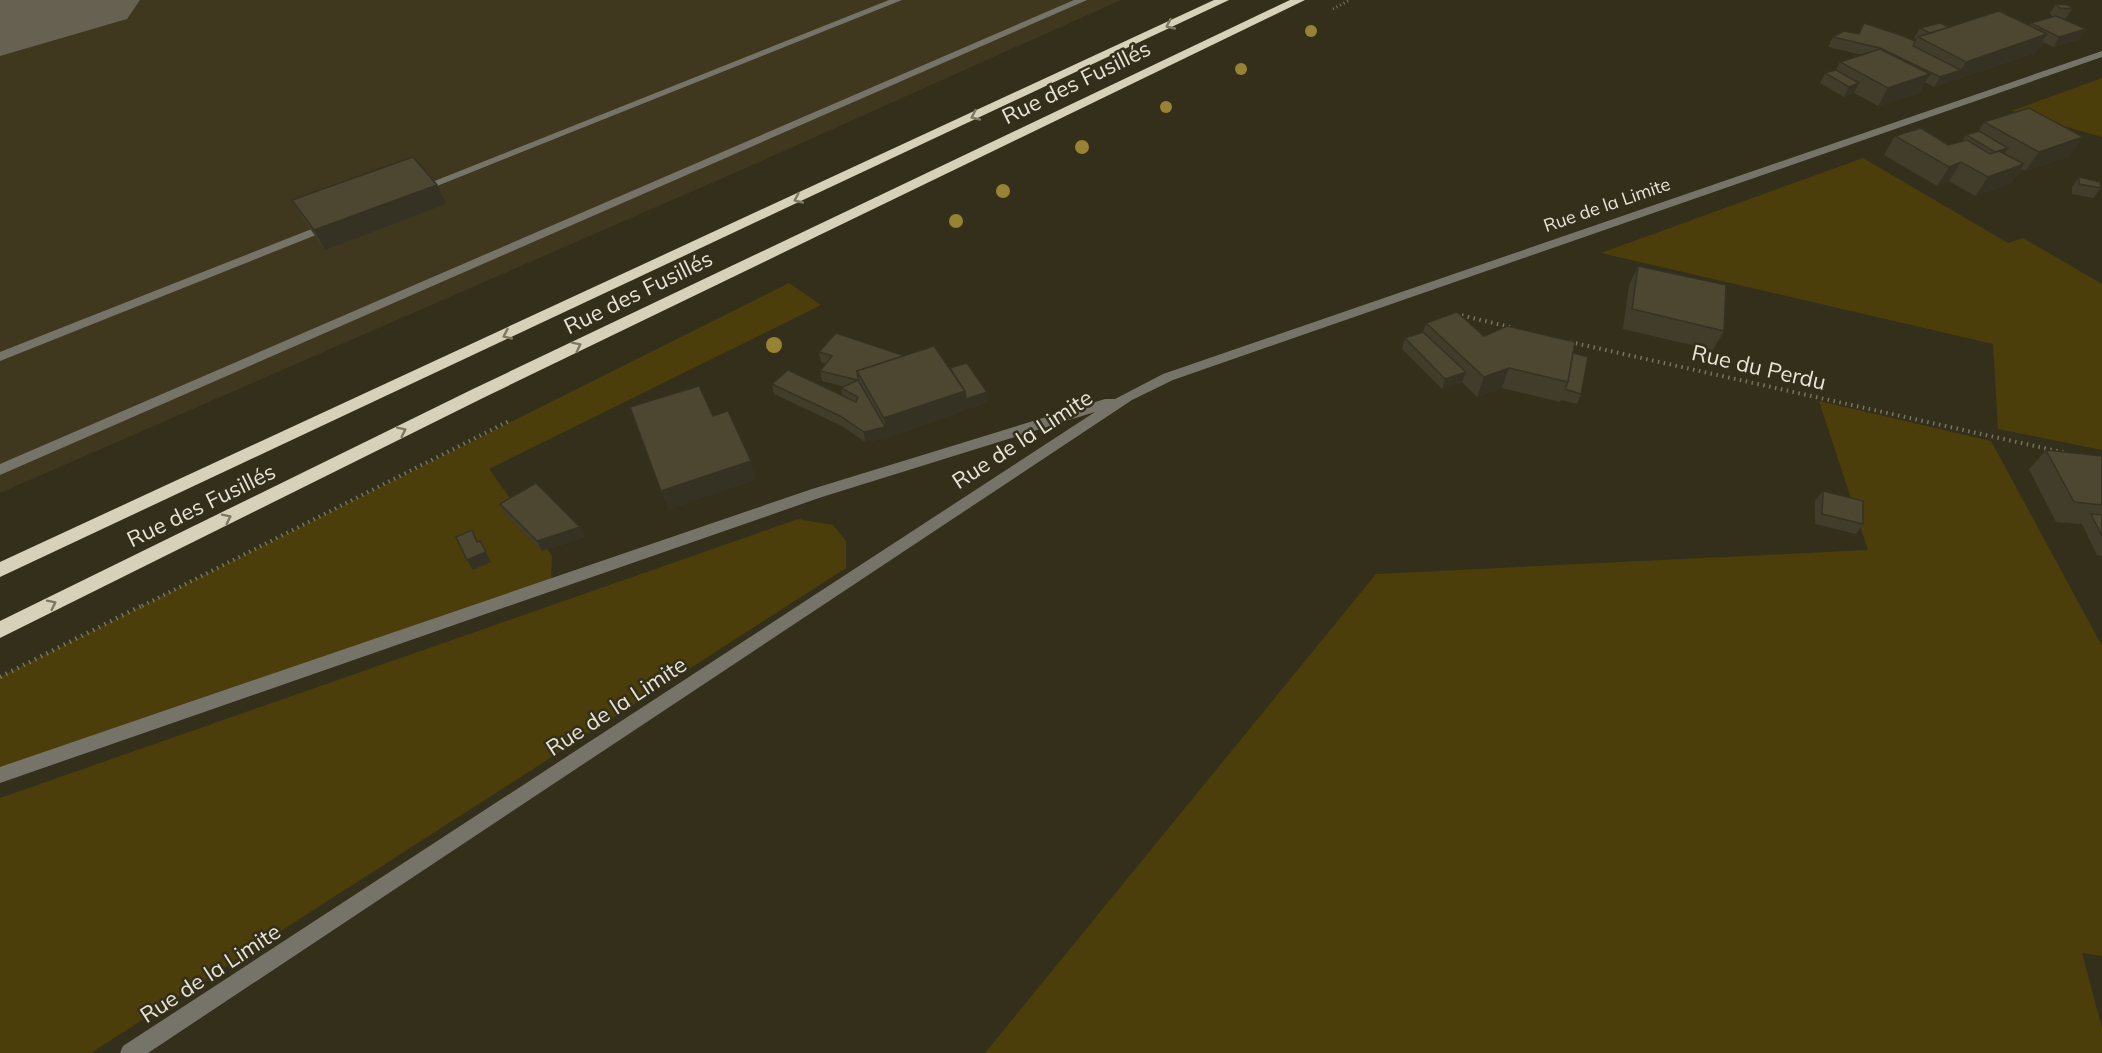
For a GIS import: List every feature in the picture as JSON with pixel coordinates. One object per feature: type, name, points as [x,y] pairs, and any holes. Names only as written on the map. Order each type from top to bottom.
[{"type":"highway","name":"Rue des Fusillés","points":[[0,570],[1223,0]]},
{"type":"highway","name":"Rue des Fusillés","points":[[0,630],[479,393],[1299,0]]},
{"type":"street","points":[[410,194],[897,0]]},
{"type":"street","points":[[0,470],[1082,0]]},
{"type":"street","name":"Rue de la Limite","points":[[130,1053],[1127,397],[1168,377],[2102,54]]},
{"type":"street","points":[[0,357],[343,220]]},
{"type":"street","name":"Rue de la Limite","points":[[0,775],[806,496],[1127,397]]},
{"type":"path","points":[[1413,292],[1443,311],[1512,328]]},
{"type":"path","name":"Rue du Perdu","points":[[1569,341],[2068,453]]},
{"type":"shaded area","points":[[0,0],[1121,0],[748,167],[0,493]]},
{"type":"shaded area","points":[[2102,78],[2102,137],[2011,111]]},
{"type":"shaded area","points":[[1863,158],[2008,243],[2023,238],[2102,284],[2102,450],[1998,429],[1993,344],[1601,253]]},
{"type":"shaded area","points":[[789,283],[821,305],[489,469],[552,556],[551,585],[0,778],[0,677]]},
{"type":"shaded area","points":[[1819,401],[1991,441],[2102,646],[2102,956],[2082,953],[2102,1028],[2102,1053],[985,1053],[1376,574],[1868,550]]},
{"type":"shaded area","points":[[798,519],[833,525],[846,541],[846,568],[91,1053],[0,1053],[0,798]]},
{"type":"building","points":[[2056,4],[2068,5],[2072,9],[2060,8]]},
{"type":"building","points":[[1999,11],[2047,34],[1966,62],[1918,37]]},
{"type":"building","points":[[2056,16],[2086,29],[2059,37],[2031,23]]},
{"type":"building","points":[[1864,23],[1915,41],[1913,46],[1961,70],[1940,77],[1880,48],[1833,37],[1844,31],[1859,34]]},
{"type":"building","points":[[1940,23],[1949,27],[1930,33],[1920,28]]},
{"type":"building","points":[[1880,49],[1930,74],[1888,88],[1840,62]]},
{"type":"building","points":[[1836,70],[1859,83],[1849,87],[1825,73]]},
{"type":"building","points":[[2029,108],[2083,137],[2039,152],[1984,122]]},
{"type":"building","points":[[1921,128],[1948,145],[1967,140],[1990,154],[1999,151],[2024,164],[1988,177],[1961,162],[1949,167],[1895,136]]},
{"type":"building","points":[[1979,131],[2008,148],[1995,152],[1966,135]]},
{"type":"building","points":[[413,157],[437,185],[314,230],[292,200]]},
{"type":"building","points":[[2079,177],[2100,182],[2101,188],[2079,184]]},
{"type":"building","points":[[1638,266],[1726,285],[1724,331],[1632,309]]},
{"type":"building","points":[[1457,312],[1484,336],[1507,326],[1575,342],[1568,382],[1509,368],[1484,377],[1426,323]]},
{"type":"building","points":[[1423,332],[1466,372],[1445,379],[1405,338]]},
{"type":"building","points":[[836,333],[905,356],[857,371],[858,380],[820,371],[832,356],[819,352]]},
{"type":"building","points":[[934,346],[965,391],[884,418],[857,371]]},
{"type":"building","points":[[1573,353],[1588,357],[1581,394],[1565,389]]},
{"type":"building","points":[[967,363],[987,392],[966,399],[965,391],[950,368]]},
{"type":"building","points":[[788,370],[856,402],[858,397],[841,388],[858,380],[885,427],[864,432],[840,416],[772,384]]},
{"type":"building","points":[[699,386],[713,416],[728,411],[751,461],[661,491],[630,407]]},
{"type":"building","points":[[2046,450],[2102,456],[2102,505],[2074,502]]},
{"type":"building","points":[[536,483],[580,527],[537,541],[500,504]]},
{"type":"building","points":[[1823,491],[1863,501],[1863,524],[1822,514]]},
{"type":"building","points":[[2091,514],[2102,515],[2102,536]]},
{"type":"building","points":[[472,530],[477,542],[480,541],[486,552],[467,560],[456,537]]},
{"type":"taxiway","points":[[0,28],[95,0]]}]
